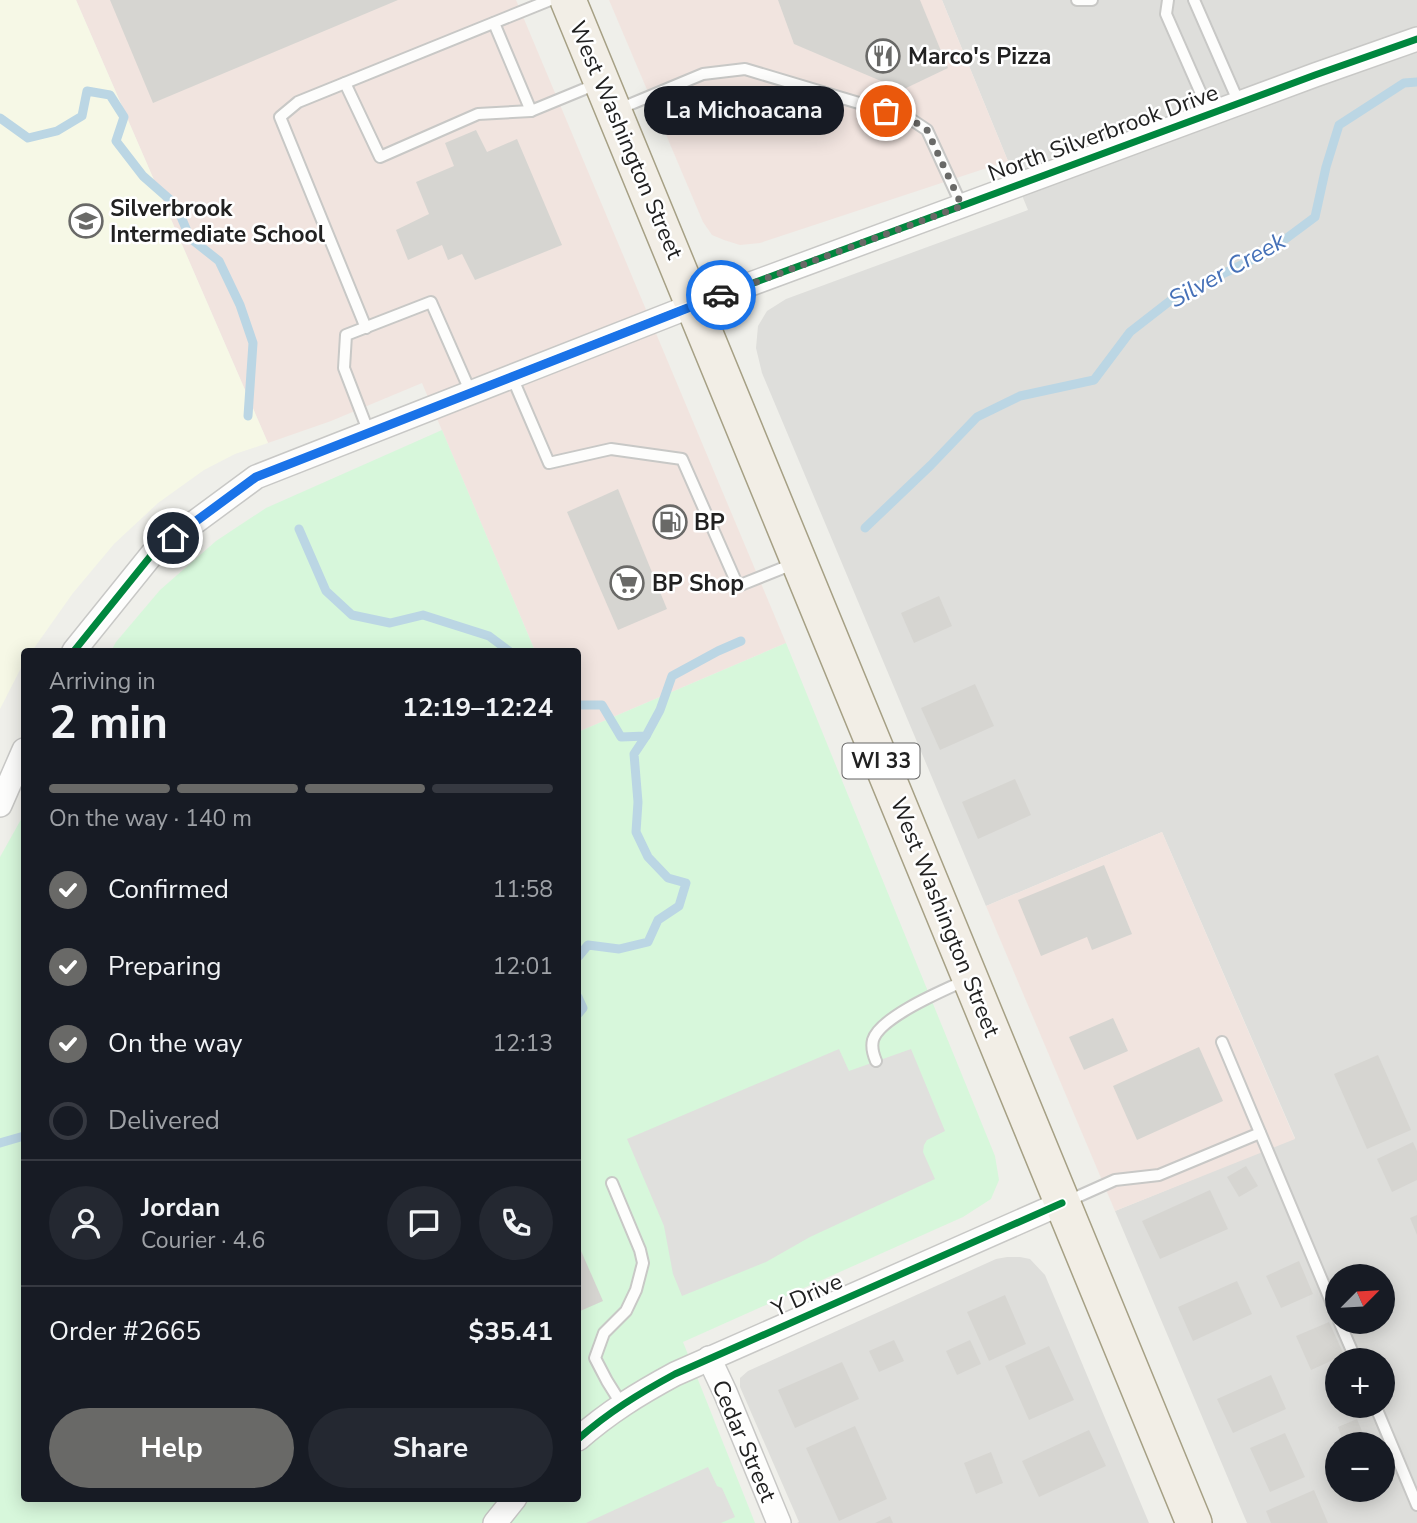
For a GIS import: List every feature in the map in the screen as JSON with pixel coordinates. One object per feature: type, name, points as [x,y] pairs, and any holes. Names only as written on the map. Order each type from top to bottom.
[{"type":"main road","name":"West Washington Street","points":[[568,0],[1194,1523]]},
{"type":"street","name":"North Silverbrook Drive","points":[[76,648],[153,553],[256,477],[694,305],[1417,39]]},
{"type":"street","points":[[0,804],[21,757]]},
{"type":"street","name":"Y Drive","points":[[581,1436],[601,1419],[646,1390],[709,1358],[1062,1203]]},
{"type":"street","name":"Cedar Street","points":[[709,1358],[779,1523]]},
{"type":"street","points":[[495,1523],[512,1502]]},
{"type":"lane","points":[[366,328],[281,117],[298,103],[550,0]]},
{"type":"lane","points":[[1077,0],[1092,0]]},
{"type":"lane","points":[[1168,0],[1166,14],[1210,114]]},
{"type":"lane","points":[[1194,0],[1239,103]]},
{"type":"lane","points":[[494,23],[531,111]]},
{"type":"lane","points":[[345,83],[380,157],[478,114],[531,111],[703,74],[745,69],[909,118],[927,130],[962,206]]},
{"type":"lane","points":[[369,433],[344,368],[346,335],[431,302],[471,393]]},
{"type":"lane","points":[[512,377],[549,463],[611,449],[682,459],[738,586],[799,561]]},
{"type":"lane","points":[[876,1061],[872,1052],[873,1038],[886,1023],[970,978]]},
{"type":"lane","points":[[1222,1042],[1325,1287]]},
{"type":"lane","points":[[1062,1203],[1115,1180],[1159,1175],[1261,1133]]},
{"type":"lane","points":[[612,1183],[643,1263],[636,1290],[626,1311],[604,1333],[595,1358],[622,1405]]},
{"type":"lane","points":[[1380,1418],[1417,1505]]},
{"type":"shaded area","name":"Silverbrook Intermediate School","points":[[0,0],[76,0],[268,443],[235,454],[204,470],[158,503],[114,544],[73,593],[34,648],[21,648],[21,668],[0,709]]},
{"type":"shaded area","points":[[76,0],[516,0],[786,643],[581,731],[581,648],[534,648],[422,383],[331,421],[268,443]]},
{"type":"shaded area","points":[[609,0],[942,0],[1008,161],[760,243],[740,245],[724,240],[712,235],[703,222]]},
{"type":"shaded area","points":[[942,0],[1417,0],[1417,1523],[1247,1523],[1115,1211],[1295,1138],[1162,832],[986,906],[762,373],[756,348],[758,326],[767,311],[786,299],[1028,210]]},
{"type":"shaded area","points":[[1162,832],[1295,1139],[1115,1211],[986,906]]},
{"type":"shaded area","points":[[839,1049],[849,1071],[911,1049],[945,1131],[927,1140],[924,1145],[923,1152],[935,1179],[810,1237],[766,1262],[682,1296],[673,1274],[664,1226],[627,1139]]},
{"type":"shaded area","points":[[996,1259],[1030,1259],[1045,1275],[1149,1523],[797,1523],[799,1522],[740,1387],[740,1378],[748,1371]]},
{"type":"shaded area","points":[[708,1467],[717,1486],[722,1488],[735,1517],[721,1523],[586,1523]]},
{"type":"green space","points":[[442,430],[534,648],[113,648],[160,590],[216,541],[266,508]]},
{"type":"green space","points":[[786,643],[995,1156],[999,1180],[991,1199],[963,1217],[683,1342],[755,1523],[0,1523],[0,857],[21,819],[21,1502],[581,1502],[581,731]]},
{"type":"building","points":[[110,0],[398,0],[153,103]]},
{"type":"building","name":"Marco's Pizza","points":[[778,0],[920,0],[948,68],[902,90],[794,44]]},
{"type":"building","points":[[476,130],[487,152],[517,139],[562,245],[475,280],[462,254],[448,260],[442,245],[408,260],[396,230],[429,214],[416,182],[454,166],[445,143]]},
{"type":"building","name":"BP Shop","points":[[618,489],[667,609],[618,630],[567,512]]},
{"type":"building","points":[[939,596],[952,626],[914,643],[901,613]]},
{"type":"building","points":[[975,684],[994,726],[940,750],[921,708]]},
{"type":"building","points":[[1015,779],[1031,815],[978,839],[962,802]]},
{"type":"building","points":[[1104,865],[1132,934],[1092,950],[1087,937],[1041,956],[1018,900]]},
{"type":"building","points":[[1113,1018],[1128,1051],[1084,1070],[1069,1037]]},
{"type":"building","points":[[1199,1047],[1223,1101],[1137,1140],[1113,1086]]},
{"type":"building","points":[[1378,1055],[1411,1130],[1367,1149],[1334,1074]]},
{"type":"building","points":[[1413,1142],[1417,1151],[1417,1180],[1392,1192],[1377,1159]]},
{"type":"building","points":[[1246,1166],[1258,1186],[1239,1197],[1227,1177]]},
{"type":"building","points":[[1210,1190],[1228,1229],[1160,1259],[1142,1221]]},
{"type":"building","points":[[1417,1215],[1417,1235],[1410,1218]]},
{"type":"building","points":[[581,1251],[603,1301],[581,1311]]},
{"type":"building","points":[[1299,1261],[1313,1294],[1281,1308],[1266,1276]]},
{"type":"building","points":[[1237,1281],[1252,1314],[1193,1341],[1178,1307]]},
{"type":"building","points":[[1005,1295],[1026,1344],[989,1361],[967,1312]]},
{"type":"building","points":[[1325,1324],[1325,1334],[1334,1334],[1341,1348],[1325,1348],[1325,1364],[1311,1370],[1296,1336]]},
{"type":"building","points":[[894,1340],[904,1361],[879,1372],[869,1351]]},
{"type":"building","points":[[970,1340],[981,1364],[957,1375],[946,1351]]},
{"type":"building","points":[[1049,1346],[1074,1400],[1029,1420],[1005,1366]]},
{"type":"building","points":[[842,1362],[859,1399],[795,1428],[778,1390]]},
{"type":"building","points":[[1271,1375],[1286,1409],[1233,1433],[1217,1399]]},
{"type":"building","points":[[1357,1419],[1362,1432],[1340,1432],[1338,1427]]},
{"type":"building","points":[[855,1426],[887,1499],[839,1521],[806,1448]]},
{"type":"building","points":[[1089,1430],[1106,1466],[1039,1497],[1022,1461]]},
{"type":"building","points":[[1285,1433],[1305,1477],[1270,1492],[1250,1448]]},
{"type":"building","points":[[991,1452],[1003,1483],[976,1494],[964,1463]]},
{"type":"building","points":[[1314,1490],[1328,1523],[1271,1523],[1266,1511]]},
{"type":"building","points":[[890,1516],[893,1523],[875,1523]]},
{"type":"waterway","name":"Silver Creek","points":[[865,528],[977,417],[1020,396],[1094,380],[1130,332],[1175,297],[1268,252],[1315,217],[1339,125],[1404,83],[1417,82]]},
{"type":"waterway","name":"Silver Creek","points":[[0,118],[28,138],[57,131],[82,116],[87,91],[110,95],[124,117],[116,141],[143,176],[176,205],[190,238],[219,261],[240,305],[253,343],[248,416]]},
{"type":"waterway","name":"Silver Creek","points":[[299,529],[326,591],[352,615],[390,623],[423,615],[489,636],[505,648]]},
{"type":"waterway","name":"Silver Creek","points":[[581,705],[602,705],[621,737],[646,736],[660,710],[672,676],[741,641]]},
{"type":"waterway","points":[[581,953],[588,945],[619,949],[648,942],[658,920],[679,906],[686,883],[668,878],[648,857],[636,832],[638,802],[634,754],[646,736]]},
{"type":"waterway","points":[[581,1004],[581,1010]]},
{"type":"waterway","points":[[0,1143],[21,1137]]},
{"type":"cycle path","points":[[76,648],[153,553],[256,477],[694,305],[1417,39]]},
{"type":"cycle path","points":[[581,1437],[624,1404],[675,1374],[1062,1203]]},
{"type":"way so far","points":[[721,295],[962,206],[927,130],[909,118],[886,111]]},
{"type":"place","name":"Marco's Pizza","points":[[883,56]]},
{"type":"place","name":"La Michoacana","points":[[886,111]]},
{"type":"place","name":"Silverbrook Intermediate School","points":[[86,221]]},
{"type":"place","name":"BP","points":[[670,522]]},
{"type":"place","name":"BP Shop","points":[[627,583]]},
{"type":"route","points":[[173,538],[256,477],[721,295]]}]
